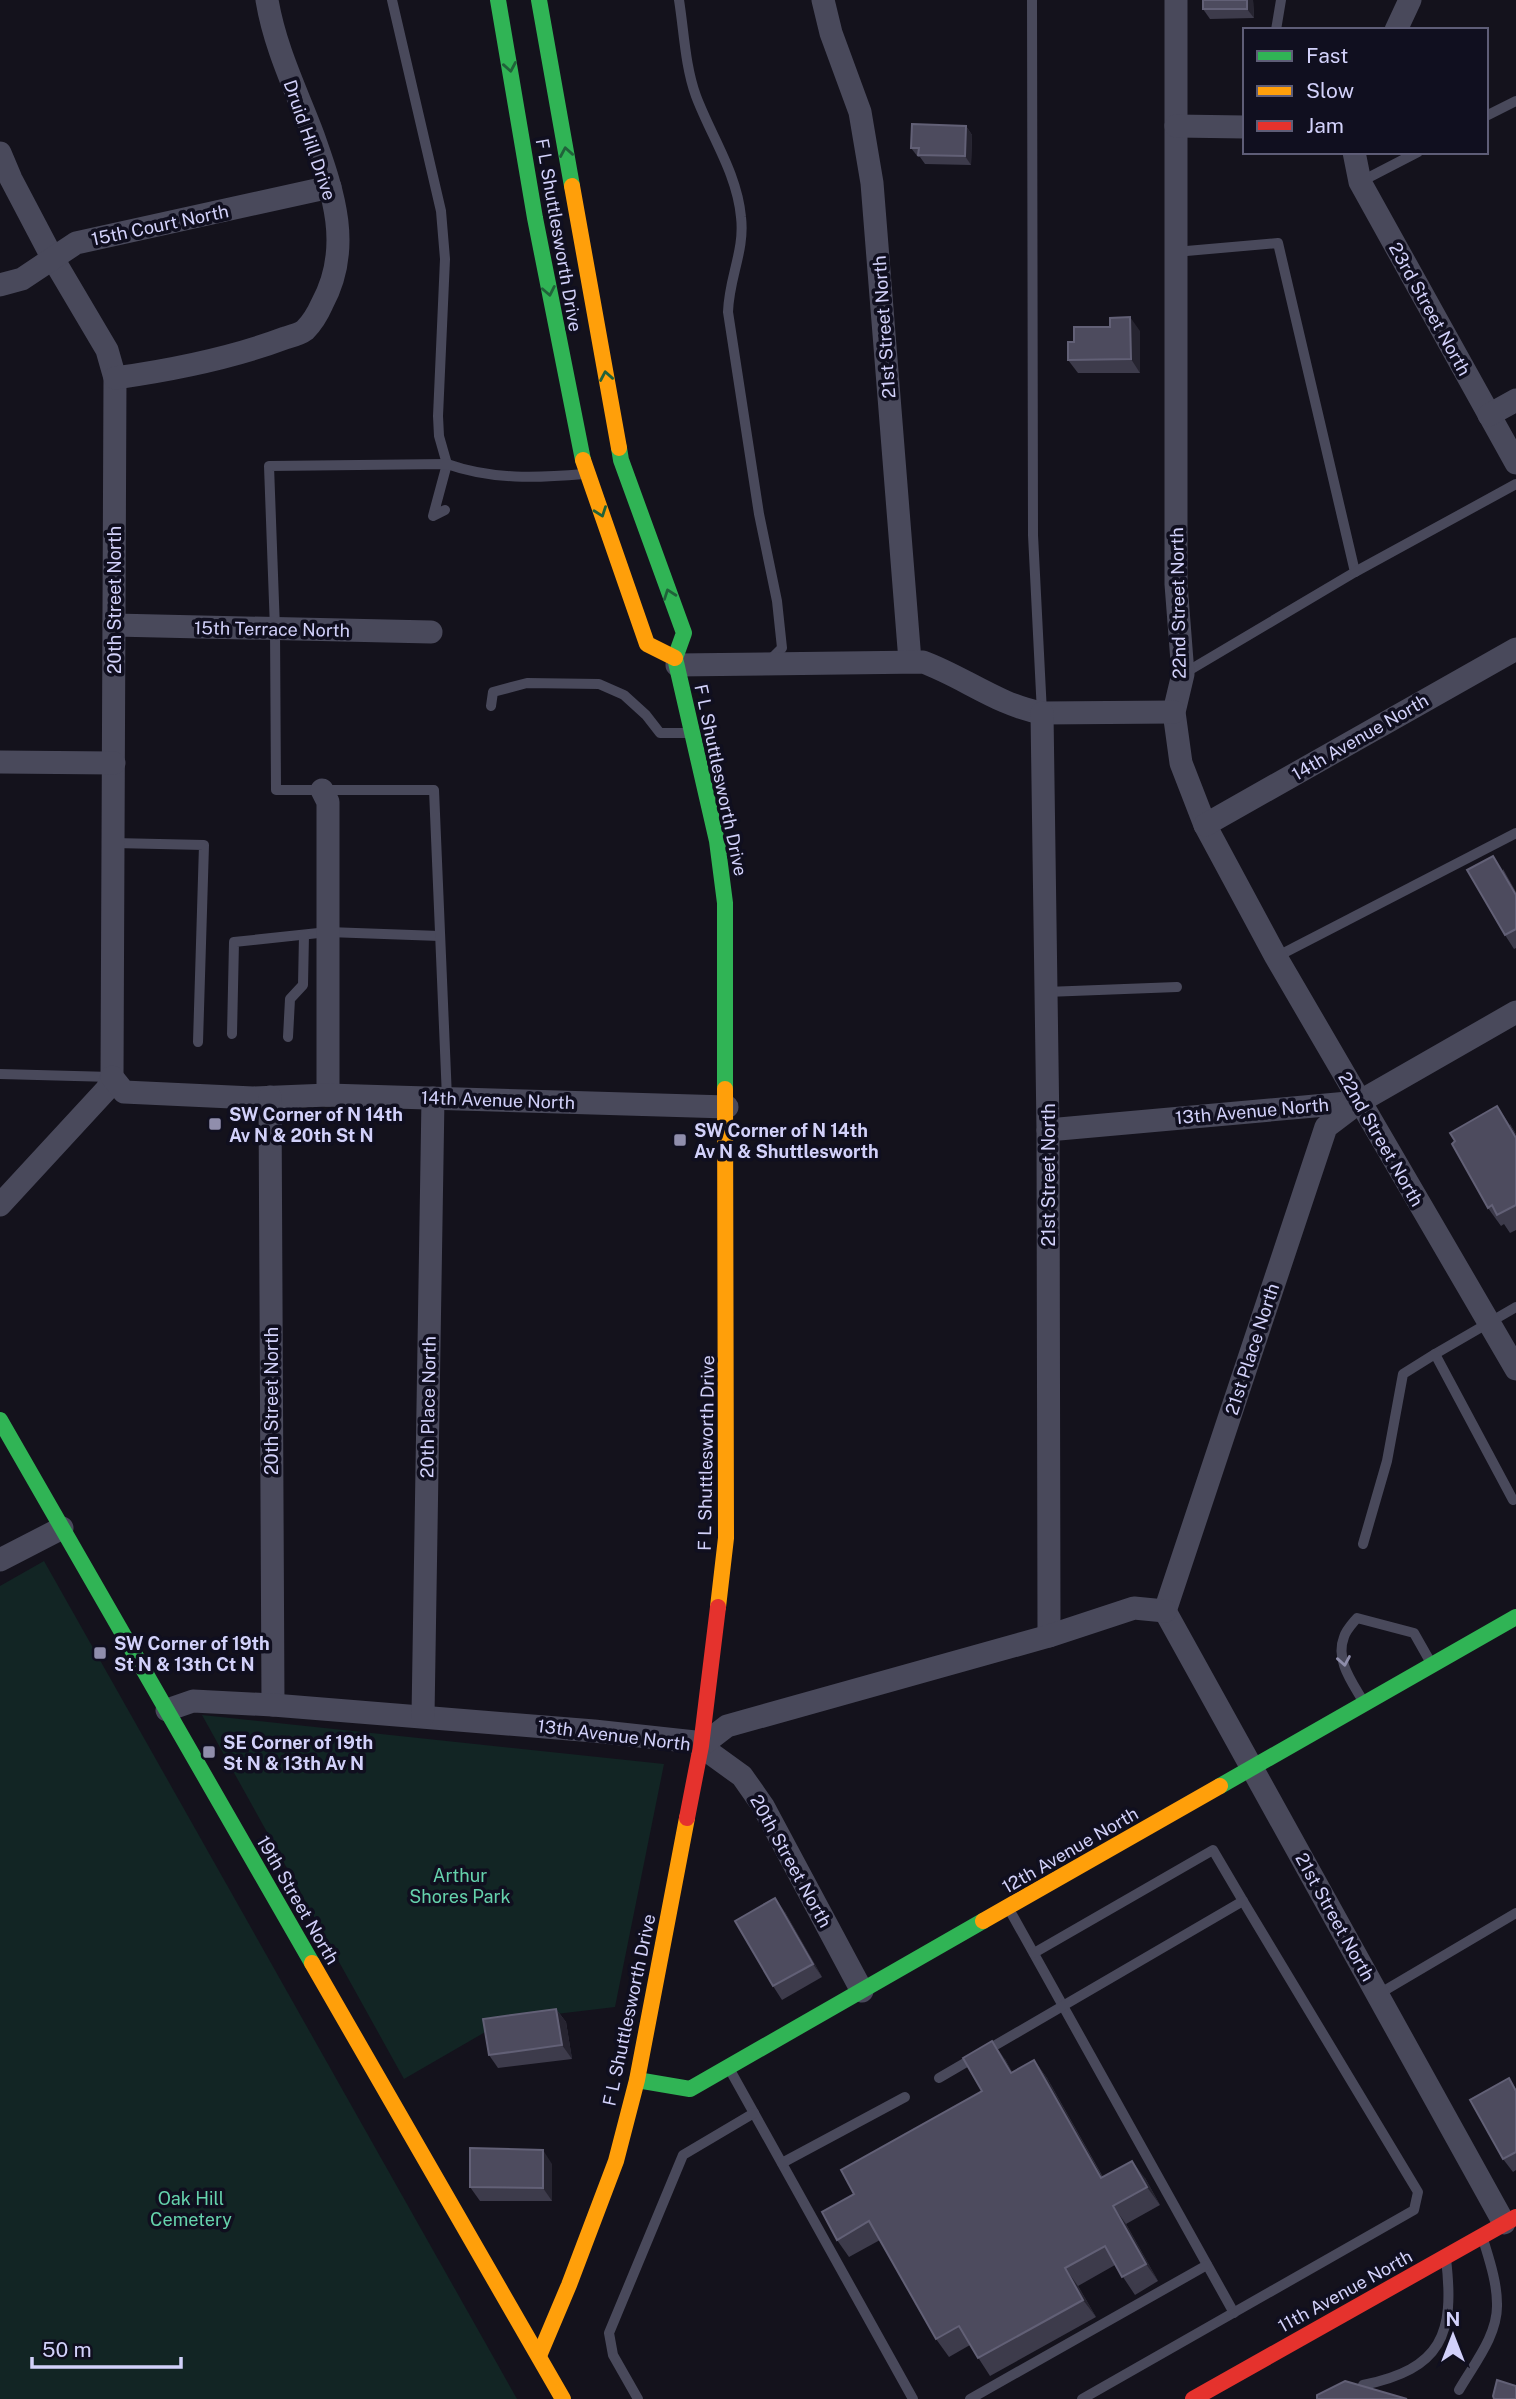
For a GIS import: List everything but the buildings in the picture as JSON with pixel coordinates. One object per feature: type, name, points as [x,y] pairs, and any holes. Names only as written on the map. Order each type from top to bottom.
[{"type":"main road","name":"F L Shuttlesworth Drive","points":[[498,0],[535,218],[587,473],[648,644],[676,662]]},
{"type":"main road","name":"F L Shuttlesworth Drive","points":[[538,2356],[569,2285],[616,2161],[637,2080],[701,1746],[726,1538],[727,1107],[725,903],[717,841],[676,662],[684,634],[621,460],[539,0]]},
{"type":"main road","name":"19th Street North","points":[[0,1420],[563,2399]]},
{"type":"main road","name":"12th Avenue North","points":[[637,2080],[690,2089],[1516,1617]]},
{"type":"main road","name":"11th Avenue North","points":[[1193,2399],[1213,2394],[1510,2220]]},
{"type":"street","name":"Druid Hill Drive","points":[[115,378],[259,348],[304,332],[316,317],[330,289],[338,264],[339,234],[330,187],[290,81],[271,23],[267,0]]},
{"type":"street","name":"21st Street North","points":[[823,0],[831,33],[860,112],[872,183],[910,660]]},
{"type":"street","name":"22nd Street North","points":[[1176,0],[1176,584],[1183,674],[1174,712],[1181,762],[1205,825],[1276,957],[1516,1369]]},
{"type":"street","points":[[1397,28],[1410,0]]},
{"type":"street","points":[[1176,126],[1243,127]]},
{"type":"street","name":"20th Street North","points":[[0,153],[52,257],[107,350],[115,378],[112,1077]]},
{"type":"street","name":"23rd Street North","points":[[1354,154],[1360,182],[1516,463]]},
{"type":"street","name":"15th Court North","points":[[0,285],[22,279],[75,243],[330,187]]},
{"type":"street","points":[[1489,415],[1516,400]]},
{"type":"street","name":"15th Terrace North","points":[[114,625],[431,632]]},
{"type":"street","name":"14th Avenue North","points":[[1205,825],[1516,649]]},
{"type":"street","points":[[676,662],[910,660],[945,670],[972,687],[1017,707],[1042,713],[1174,712]]},
{"type":"street","name":"21st Street North","points":[[1042,713],[1048,1130],[1049,1636]]},
{"type":"street","points":[[0,762],[114,762]]},
{"type":"street","points":[[321,790],[328,802],[328,1095]]},
{"type":"street","name":"13th Avenue North","points":[[1048,1130],[1359,1102],[1516,1012]]},
{"type":"street","points":[[0,1205],[107,1089],[112,1077]]},
{"type":"street","name":"14th Avenue North","points":[[112,1077],[124,1092],[727,1107]]},
{"type":"street","name":"20th Street North","points":[[270,1097],[273,1704]]},
{"type":"street","name":"20th Place North","points":[[423,1716],[440,1098]]},
{"type":"street","name":"21st Place North","points":[[1165,1611],[1326,1127],[1359,1102]]},
{"type":"street","points":[[0,1560],[62,1528]]},
{"type":"street","name":"13th Avenue North","points":[[167,1710],[193,1701],[273,1704],[594,1731],[695,1742],[701,1746],[727,1726],[1049,1636],[1134,1608],[1165,1611]]},
{"type":"street","name":"21st Street North","points":[[1165,1611],[1377,1995],[1510,2220]]},
{"type":"street","name":"20th Street North","points":[[701,1746],[742,1776],[763,1806],[862,1991]]},
{"type":"lane","points":[[392,0],[441,211],[445,258],[438,416],[439,436],[447,464],[433,516],[445,510]]},
{"type":"lane","points":[[679,0],[695,94],[730,173],[741,216],[742,242],[729,289],[728,312],[759,514],[777,601],[782,648],[767,663]]},
{"type":"lane","points":[[1032,0],[1033,535],[1042,713]]},
{"type":"lane","points":[[1276,28],[1281,0]]},
{"type":"lane","points":[[1488,115],[1516,101]]},
{"type":"lane","points":[[1360,182],[1414,154]]},
{"type":"lane","points":[[1175,252],[1278,243],[1355,572]]},
{"type":"lane","points":[[440,1098],[440,936],[434,790],[276,790],[275,629],[269,466],[447,464],[472,473],[544,478],[587,473]]},
{"type":"lane","points":[[1183,674],[1355,572],[1516,484]]},
{"type":"lane","points":[[491,706],[493,692],[527,683],[599,684],[625,695],[660,733],[691,733]]},
{"type":"lane","points":[[1276,957],[1516,833]]},
{"type":"lane","points":[[114,843],[204,845],[198,1042]]},
{"type":"lane","points":[[232,1034],[234,942],[328,933],[440,936]]},
{"type":"lane","points":[[288,1037],[290,999],[303,985],[304,935]]},
{"type":"lane","points":[[1046,992],[1177,987]]},
{"type":"lane","points":[[0,1074],[112,1077]]},
{"type":"lane","points":[[1363,1544],[1387,1461],[1403,1374],[1516,1307]]},
{"type":"lane","points":[[1435,1354],[1515,1501]]},
{"type":"lane","points":[[1365,1703],[1346,1671],[1342,1657],[1343,1637],[1357,1618],[1414,1633],[1432,1665]]},
{"type":"lane","points":[[1034,1953],[1213,1850],[1418,2192],[1414,2210],[1082,2399]]},
{"type":"lane","points":[[939,2078],[1242,1901]]},
{"type":"lane","points":[[1008,1907],[1234,2313]]},
{"type":"lane","points":[[1377,1995],[1516,1913]]},
{"type":"lane","points":[[728,2067],[913,2399]]},
{"type":"lane","points":[[782,2163],[905,2097]]},
{"type":"lane","points":[[638,2399],[613,2355],[609,2333],[683,2155],[754,2113]]},
{"type":"lane","points":[[1459,2390],[1488,2339],[1497,2304],[1482,2236]]},
{"type":"lane","points":[[1363,2385],[1387,2380],[1424,2361],[1441,2341],[1448,2314],[1450,2289],[1446,2256]]},
{"type":"lane","points":[[970,2399],[1207,2265]]},
{"type":"green space","name":"Oak Hill Cemetery","points":[[44,1561],[517,2399],[0,2399],[0,1586]]},
{"type":"green space","name":"Arthur Shores Park","points":[[202,1715],[664,1764],[615,2007],[506,2020],[404,2079]]},
{"type":"traffic: fast","points":[[498,0],[535,218],[583,460]]},
{"type":"traffic: fast","points":[[539,0],[572,186]]},
{"type":"traffic: fast","points":[[619,448],[684,633],[675,658],[717,841],[725,903],[725,1089]]},
{"type":"traffic: fast","points":[[0,1420],[312,1963]]},
{"type":"traffic: fast","points":[[1220,1786],[1516,1617]]},
{"type":"traffic: fast","points":[[637,2080],[690,2089],[983,1921]]},
{"type":"traffic: slow","points":[[572,186],[619,448]]},
{"type":"traffic: slow","points":[[583,460],[647,644],[675,658]]},
{"type":"traffic: slow","points":[[718,1607],[726,1538],[725,1089]]},
{"type":"traffic: slow","points":[[983,1921],[1220,1786]]},
{"type":"traffic: slow","points":[[539,2356],[616,2161],[637,2080],[687,1818]]},
{"type":"traffic: slow","points":[[312,1963],[563,2399]]},
{"type":"traffic: jam","points":[[687,1818],[701,1746],[718,1607]]},
{"type":"traffic: jam","points":[[1193,2399],[1516,2217]]},
{"type":"place","name":"SW Corner of N 14th Av N & 20th St N","points":[[215,1124]]},
{"type":"place","name":"SW Corner of N 14th Av N & Shuttlesworth","points":[[680,1140]]},
{"type":"place","name":"SW Corner of 19th St N & 13th Ct N","points":[[100,1653]]},
{"type":"place","name":"SE Corner of 19th St N & 13th Av N","points":[[209,1752]]}]
